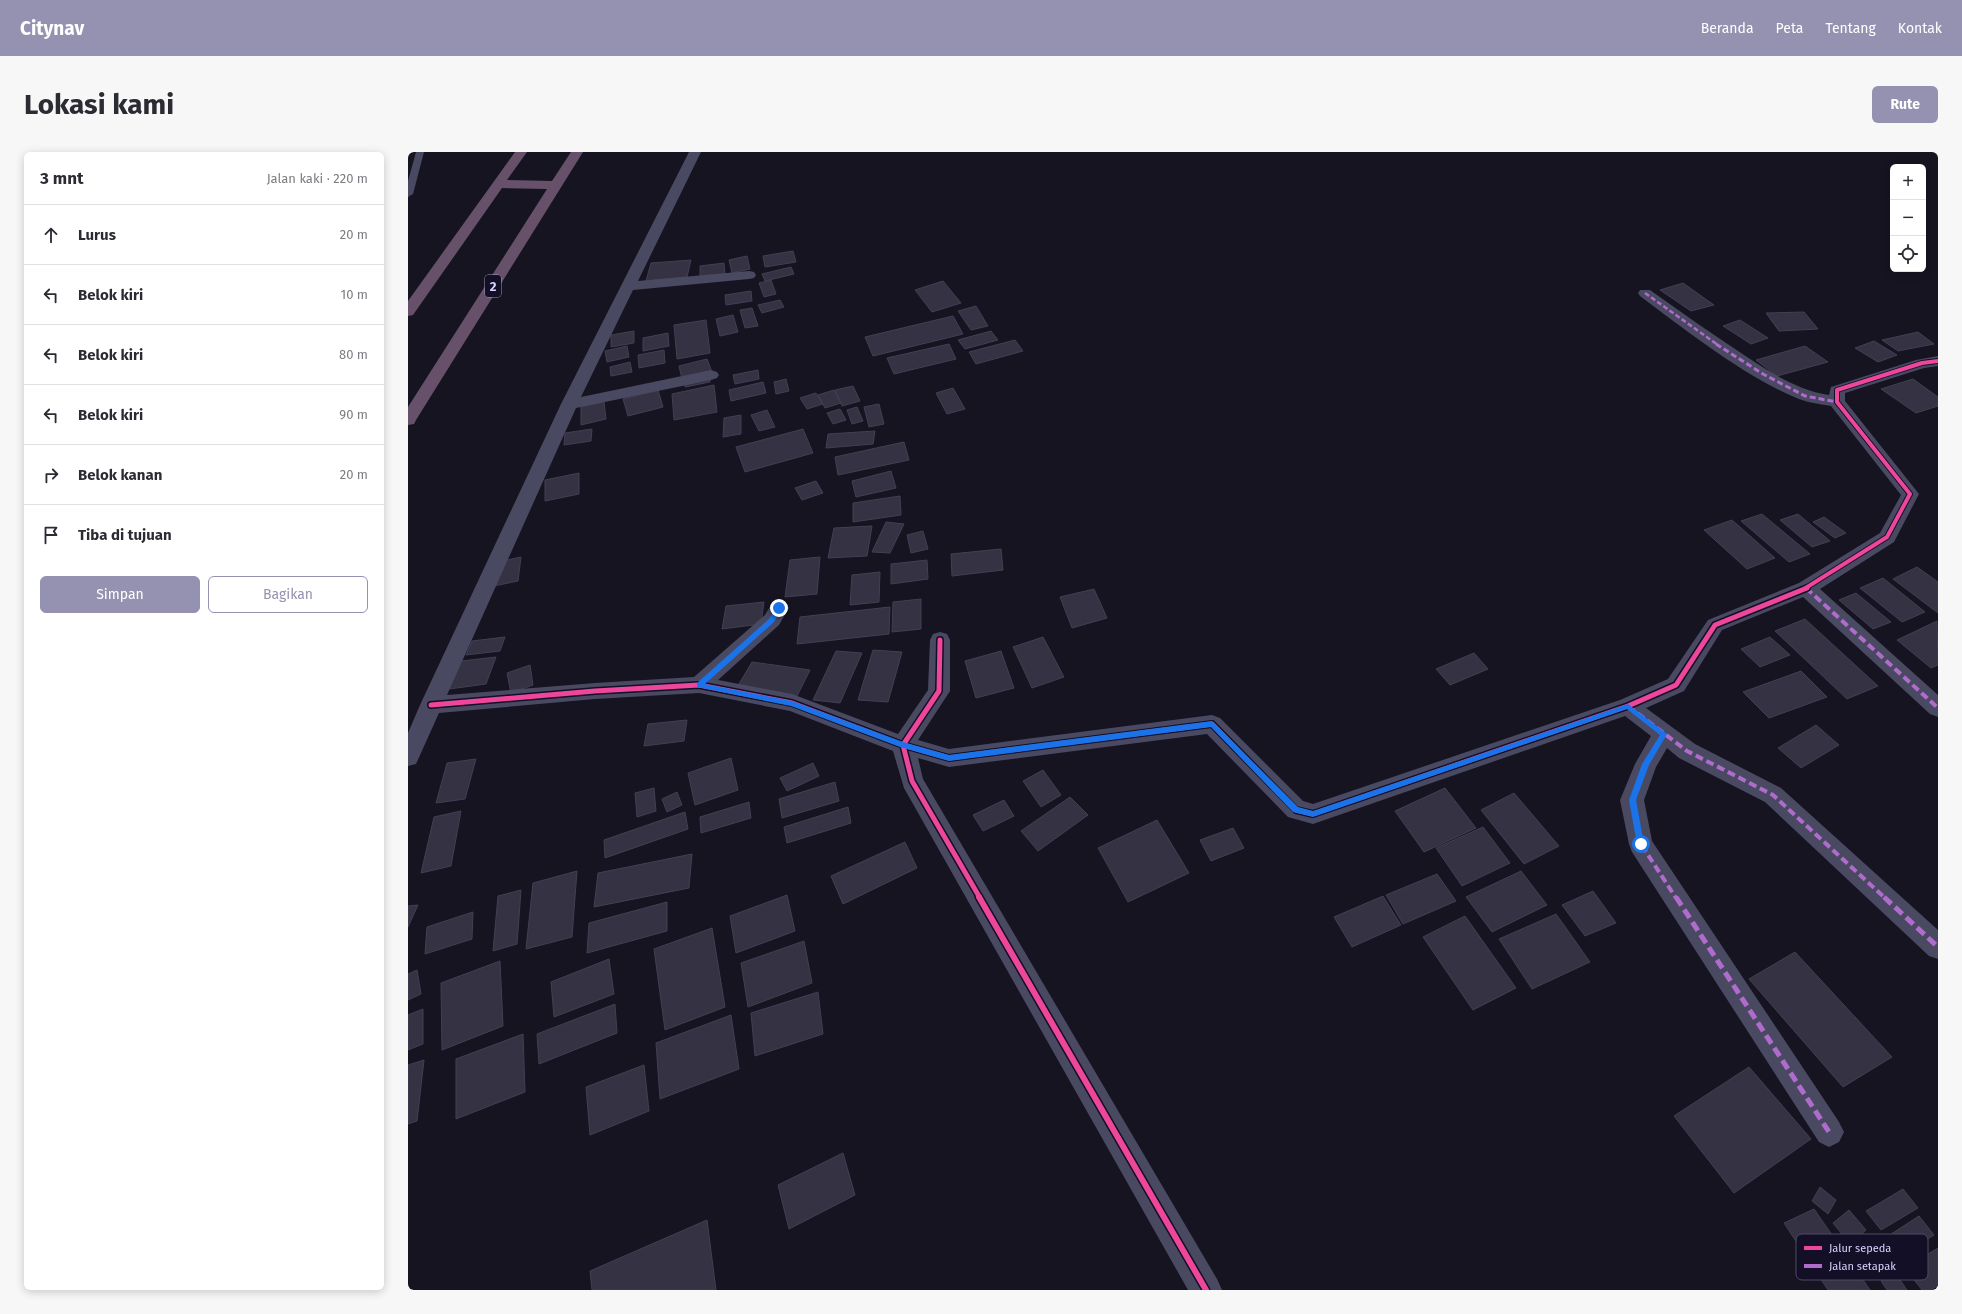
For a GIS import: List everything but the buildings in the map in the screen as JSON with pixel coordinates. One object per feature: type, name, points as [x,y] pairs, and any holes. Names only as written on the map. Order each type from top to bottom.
[{"type":"highway","points":[[408,312],[521,152]]},
{"type":"highway","name":"2","points":[[408,420],[578,152]]},
{"type":"highway","points":[[498,184],[557,185]]},
{"type":"street","points":[[408,757],[569,404],[695,152]]},
{"type":"street","points":[[629,286],[749,275]]},
{"type":"street","points":[[431,705],[595,691],[699,685],[792,704],[903,745],[949,758],[1212,724],[1296,810],[1313,814],[1628,706],[1676,685],[1715,625],[1806,588],[1887,537],[1910,494],[1836,402],[1805,396],[1763,374],[1704,336],[1645,293]]},
{"type":"street","points":[[1836,402],[1837,390],[1922,363],[1938,360]]},
{"type":"street","points":[[569,404],[712,375]]},
{"type":"street","points":[[1806,588],[1938,708]]},
{"type":"street","points":[[699,685],[767,625],[779,608]]},
{"type":"street","points":[[940,640],[939,691],[903,745],[912,781],[1206,1290]]},
{"type":"street","points":[[1628,706],[1687,751],[1773,795],[1938,947]]},
{"type":"street","points":[[1664,734],[1646,764],[1632,800],[1641,844],[1829,1132]]},
{"type":"lane","points":[[408,194],[420,152]]},
{"type":"marked path","points":[[1645,293],[1704,336],[1763,374],[1805,396],[1837,402]]},
{"type":"marked path","points":[[1806,588],[1938,708]]},
{"type":"marked path","points":[[699,685],[772,620],[779,608]]},
{"type":"marked path","points":[[1628,706],[1687,751],[1773,795],[1938,947]]},
{"type":"marked path","points":[[1664,734],[1646,764],[1632,800],[1641,844],[1829,1132]]},
{"type":"cycle path","points":[[431,705],[595,691],[699,685],[792,703],[903,745],[949,758],[1212,724],[1296,810],[1313,814],[1628,706],[1676,685],[1715,625],[1806,588],[1887,537],[1910,494],[1837,402],[1837,390],[1922,363],[1938,361]]},
{"type":"cycle path","points":[[940,640],[939,691],[903,745],[912,781],[1206,1290]]},
{"type":"route","points":[[779,608],[772,620],[699,685],[792,704],[903,745],[949,758],[1212,724],[1296,810],[1313,814],[1628,706],[1664,734],[1646,764],[1632,800],[1641,844]]}]
